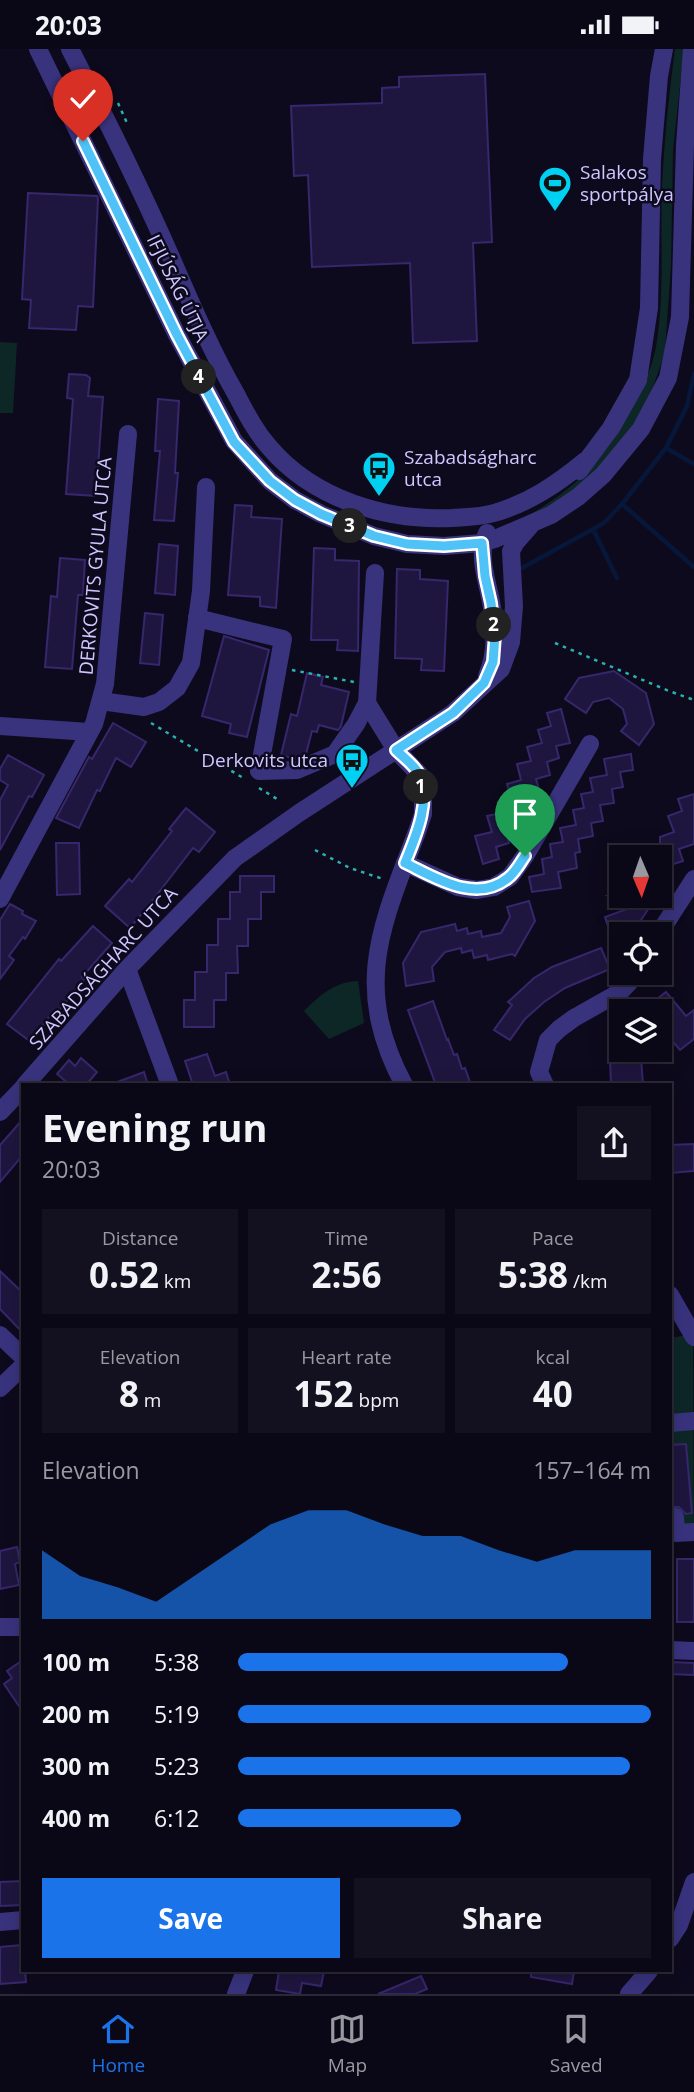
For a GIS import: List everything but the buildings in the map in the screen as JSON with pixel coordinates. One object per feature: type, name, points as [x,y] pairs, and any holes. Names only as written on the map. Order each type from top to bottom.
[{"type":"street","name":"IFJÚSÁG ÚTJA","points":[[38,49],[177,335],[234,442],[270,481],[295,500],[321,514],[374,536],[407,544],[444,546],[488,538],[532,523],[569,503],[603,475],[641,429],[668,379],[680,317],[685,145],[692,49]]},
{"type":"street","name":"IFJÚSÁG ÚTJA","points":[[70,49],[115,134],[223,371],[254,428],[270,449],[299,475],[343,499],[380,513],[412,518],[462,517],[492,514],[521,503],[555,486],[585,461]]},
{"type":"street","name":"IFJÚSÁG ÚTJA","points":[[488,538],[508,519],[533,509],[550,498],[580,470],[611,428],[638,380],[649,308],[652,159],[664,49]]},
{"type":"street","name":"DERKOVITS GYULA UTCA","points":[[0,899],[94,724],[101,701],[105,684],[128,434]]},
{"type":"street","name":"DERKOVITS GYULA UTCA","points":[[101,701],[144,707],[159,702],[177,688],[191,663],[201,590],[206,487]]},
{"type":"street","points":[[462,517],[488,538]]},
{"type":"street","name":"SZABADSÁGHARC UTCA","points":[[27,1083],[127,969],[235,858],[453,713],[501,669],[512,642],[514,606],[511,551],[532,523]]},
{"type":"street","name":"SZABADSÁGHARC UTCA","points":[[488,538],[501,548],[513,622]]},
{"type":"street","name":"SZABADSÁGHARC UTCA","points":[[484,683],[493,662],[495,635],[485,576],[488,538]]},
{"type":"street","points":[[197,618],[283,639],[259,771],[297,770],[335,754],[367,703],[376,573]]},
{"type":"street","points":[[367,703],[396,750],[419,774],[423,796],[423,814],[384,918],[377,947],[374,984],[384,1037],[403,1083]]},
{"type":"street","points":[[0,726],[89,732]]},
{"type":"street","points":[[405,863],[458,887],[477,890],[495,887],[510,877],[525,856],[590,744]]},
{"type":"street","points":[[666,922],[694,879]]},
{"type":"street","points":[[127,969],[169,1083]]},
{"type":"street","points":[[544,1083],[539,1072],[548,1040],[574,1018],[620,992],[627,985]]},
{"type":"street","name":"SZABADSÁGHARC UTCA","points":[[0,1112],[21,1089]]},
{"type":"street","points":[[672,1298],[694,1337]]},
{"type":"street","points":[[0,1335],[21,1355]]},
{"type":"street","points":[[0,1388],[21,1368]]},
{"type":"street","points":[[672,1423],[694,1420]]},
{"type":"street","points":[[675,1517],[676,1534],[694,1532]]},
{"type":"street","points":[[672,1650],[694,1651]]},
{"type":"street","points":[[672,1936],[694,1882]]},
{"type":"street","points":[[0,1922],[21,1920]]},
{"type":"street","points":[[236,1994],[245,1972]]},
{"type":"street","points":[[629,1994],[648,1972]]},
{"type":"path","points":[[555,642],[694,699]]},
{"type":"path","points":[[278,667],[368,684]]},
{"type":"path","points":[[142,717],[277,799]]},
{"type":"path","points":[[315,850],[350,867],[397,884]]},
{"type":"green space","points":[[675,49],[684,49],[673,150],[671,265],[665,350],[658,374],[637,419],[607,461],[570,495],[549,508],[524,518],[574,484],[600,457],[623,425],[652,362],[659,327],[663,170]]},
{"type":"green space","points":[[0,342],[17,343],[13,413],[0,413]]},
{"type":"green space","points":[[358,981],[364,1023],[329,1039],[304,1011],[335,987]]},
{"type":"green space","points":[[693,1334],[694,1539],[672,1541],[672,1338]]},
{"type":"waterway","points":[[522,568],[604,523],[622,504],[666,448],[687,406],[694,374]]},
{"type":"waterway","points":[[666,448],[694,464]]},
{"type":"waterway","points":[[622,504],[694,567]]},
{"type":"waterway","points":[[593,529],[617,578]]},
{"type":"place","name":"Salakos sportpálya","points":[[555,213]]},
{"type":"place","name":"Szabadságharc utca","points":[[379,498]]},
{"type":"place","name":"Derkovits utca","points":[[352,790]]},
{"type":"route","points":[[83,141],[177,335],[234,442],[250,461],[295,500],[374,536],[407,544],[444,546],[482,543],[495,635],[493,662],[484,683],[453,713],[396,750],[419,774],[423,796],[423,814],[405,863],[458,887],[477,890],[495,887],[510,877],[525,856]]}]
